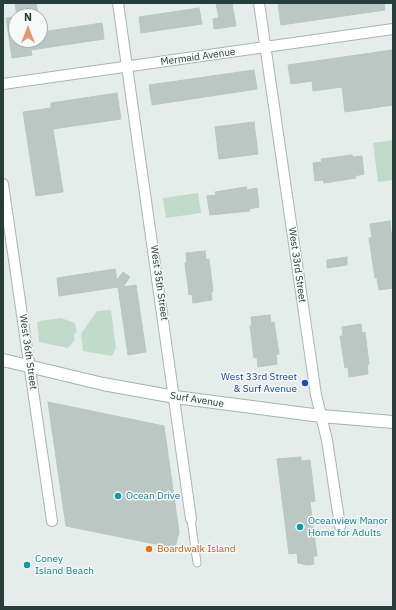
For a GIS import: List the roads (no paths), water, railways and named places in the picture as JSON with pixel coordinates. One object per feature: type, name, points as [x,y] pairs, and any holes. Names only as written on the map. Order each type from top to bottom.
[{"type":"main road","name":"Surf Avenue","points":[[3,360],[31,368],[103,384],[175,397],[321,416],[393,422]]},
{"type":"street","name":"West 35th Street","points":[[118,3],[175,397],[197,563]]},
{"type":"street","name":"West 33rd Street","points":[[259,3],[316,396],[327,440],[340,526]]},
{"type":"street","name":"Mermaid Avenue","points":[[3,84],[393,29]]},
{"type":"street","name":"West 36th Street","points":[[3,184],[31,368],[52,521]]},
{"type":"place","name":"West 33rd Street & Surf Avenue","points":[[305,383]]},
{"type":"place","name":"Ocean Drive","points":[[118,496]]},
{"type":"place","name":"Oceanview Manor Home for Adults","points":[[300,527]]},
{"type":"place","name":"Boardwalk Island","points":[[149,549]]},
{"type":"place","name":"Coney Island Beach","points":[[27,565]]}]
